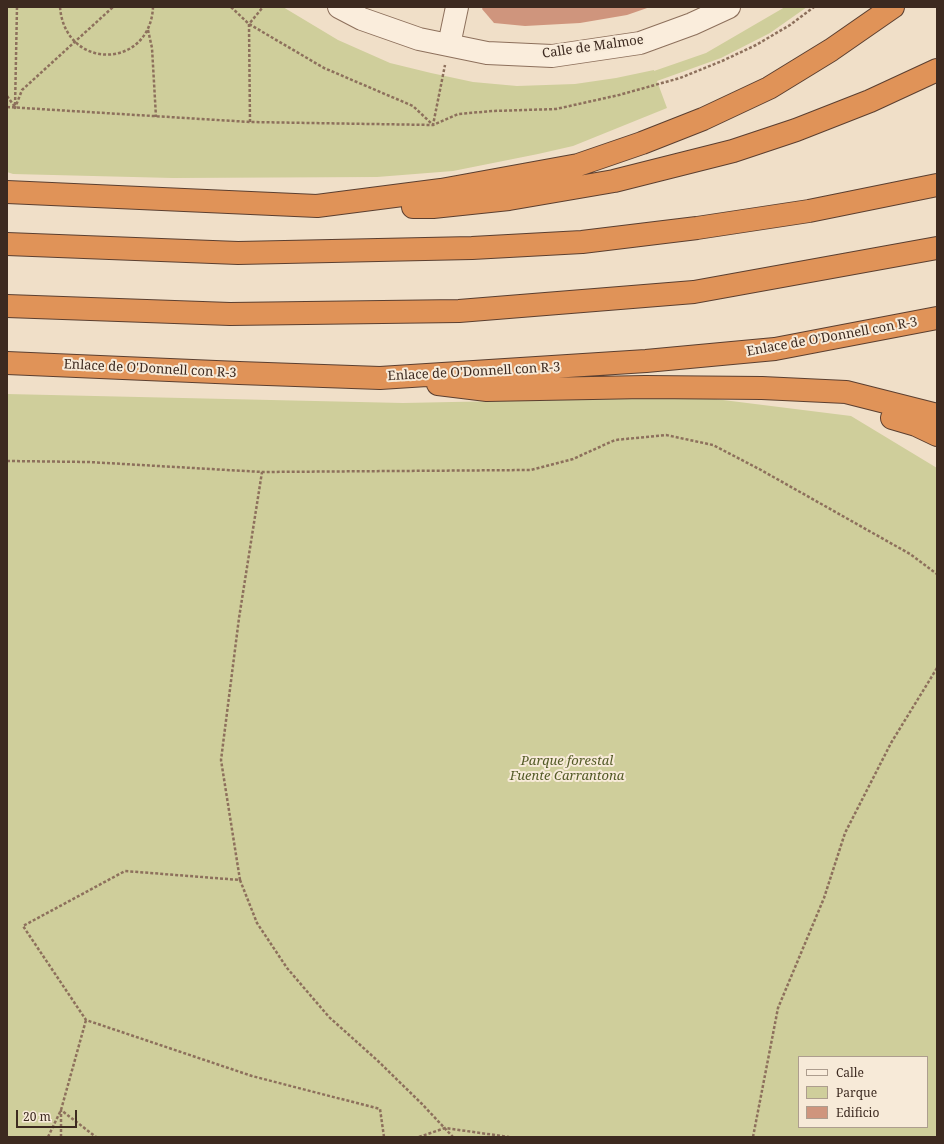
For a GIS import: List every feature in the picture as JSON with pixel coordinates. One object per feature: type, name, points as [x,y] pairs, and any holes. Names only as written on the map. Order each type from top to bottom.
[{"type":"highway","points":[[317,206],[441,190],[578,165],[642,143],[703,119],[769,88],[831,50],[893,7]]},
{"type":"highway","points":[[11,192],[317,206],[433,207],[509,199],[614,181],[733,151],[796,130],[870,101],[937,70]]},
{"type":"highway","points":[[7,244],[238,253],[472,248],[582,242],[697,228],[809,211],[937,185]]},
{"type":"highway","points":[[13,306],[230,314],[459,311],[694,292],[937,248]]},
{"type":"highway","name":"Enlace de O'Donnell con R-3","points":[[7,363],[380,378],[646,361],[775,349],[937,318]]},
{"type":"highway","points":[[380,378],[487,390],[645,387],[762,388],[846,392],[937,415]]},
{"type":"highway","points":[[762,388],[847,404],[916,425],[937,435]]},
{"type":"street","name":"Calle de Malmoe","points":[[340,7],[362,19],[419,39],[487,53],[552,56],[640,43],[692,24],[729,7]]},
{"type":"street","points":[[449,45],[457,7]]},
{"type":"path","points":[[15,108],[17,7]]},
{"type":"path","points":[[60,7],[61,20],[66,32],[74,42],[86,50],[99,54],[114,54],[128,50],[139,41],[148,30],[153,7]]},
{"type":"path","points":[[15,108],[22,90],[113,7]]},
{"type":"path","points":[[232,7],[249,24],[324,68],[413,106],[433,125]]},
{"type":"path","points":[[250,122],[249,24],[262,7]]},
{"type":"path","points":[[7,107],[250,122],[433,125],[458,114],[492,111],[556,109],[619,95],[680,78],[756,45],[790,25],[814,7]]},
{"type":"path","points":[[148,30],[152,48],[156,117]]},
{"type":"path","points":[[433,125],[449,45]]},
{"type":"path","points":[[7,96],[15,108]]},
{"type":"path","points":[[7,461],[90,462],[262,472],[531,470],[573,459],[615,440],[666,435],[713,445],[761,470],[903,550],[937,574]]},
{"type":"path","points":[[262,472],[240,618],[221,760],[240,880],[257,923],[287,968],[329,1017],[378,1061],[453,1137]]},
{"type":"path","points":[[753,1137],[778,1008],[824,898],[845,833],[891,742],[937,668]]},
{"type":"path","points":[[240,880],[125,871],[23,926],[86,1020],[252,1076],[380,1108],[384,1137]]},
{"type":"path","points":[[48,1137],[61,1110],[86,1020]]},
{"type":"path","points":[[61,1110],[61,1137]]},
{"type":"path","points":[[61,1110],[96,1137]]},
{"type":"path","points":[[419,1137],[445,1128],[508,1137]]},
{"type":"green space","points":[[7,7],[283,7],[338,40],[390,63],[473,82],[517,86],[575,84],[654,71],[706,53],[785,7],[807,7],[770,33],[721,58],[657,81],[667,108],[573,146],[453,171],[377,177],[173,178],[13,174],[7,172]]},
{"type":"green space","name":"Parque forestal Fuente Carrantona","points":[[7,394],[403,403],[699,397],[851,416],[937,468],[937,1137],[7,1137]]},
{"type":"building","points":[[483,7],[650,7],[627,15],[580,23],[525,26],[494,23],[482,9]]}]
